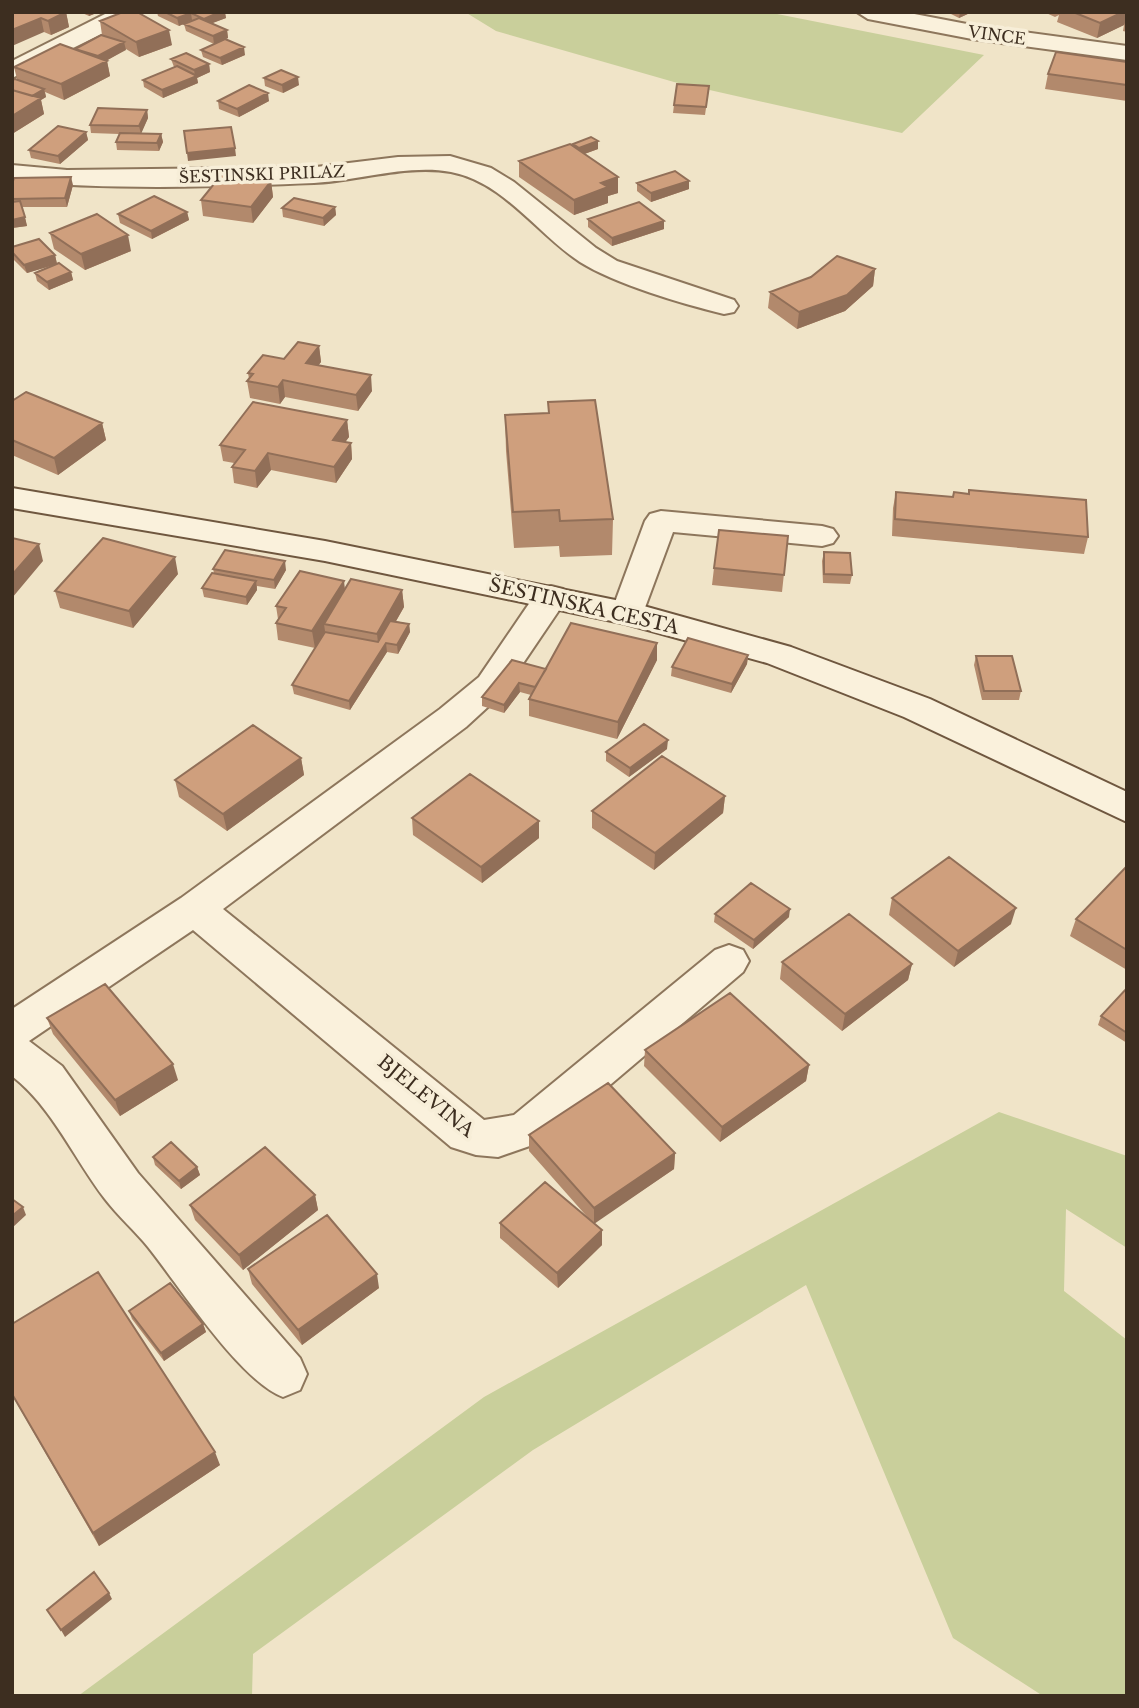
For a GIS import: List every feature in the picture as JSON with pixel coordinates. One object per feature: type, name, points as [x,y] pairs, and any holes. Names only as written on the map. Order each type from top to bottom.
[{"type":"street","points":[[12,71],[66,41],[128,12]]},
{"type":"street","name":"VINCE","points":[[868,12],[972,32],[1127,53]]},
{"type":"street","name":"ŠESTINSKI PRILAZ","points":[[12,173],[67,178],[316,175],[398,165],[450,164],[482,173],[505,187],[586,254],[607,267],[724,306]]},
{"type":"street","name":"ŠESTINSKA CESTA","points":[[12,498],[325,551],[628,613],[779,655],[917,708],[1127,808]]},
{"type":"street","points":[[628,613],[661,521],[822,536]]},
{"type":"street","points":[[12,1031],[195,909],[475,701],[507,666],[551,597]]},
{"type":"street","name":"BJELEVINA","points":[[195,909],[467,1134],[485,1141],[508,1139],[529,1128],[729,961]]},
{"type":"street","points":[[12,1052],[47,1079],[122,1187],[162,1230],[237,1324],[283,1374]]},
{"type":"green space","points":[[465,12],[767,12],[984,55],[902,133],[674,82],[496,31]]},
{"type":"green space","points":[[999,1112],[1127,1156],[1127,1248],[1066,1209],[1064,1291],[1127,1340],[1127,1696],[1043,1696],[953,1638],[806,1285],[533,1450],[253,1654],[252,1696],[78,1696],[484,1397]]},
{"type":"building","points":[[12,12],[66,12],[48,21],[41,18],[12,30]]},
{"type":"building","points":[[123,12],[137,12],[169,30],[136,42],[100,21]]},
{"type":"building","points":[[165,12],[220,12],[204,19],[191,13],[177,18]]},
{"type":"building","points":[[1073,12],[1123,12],[1100,23]]},
{"type":"building","points":[[199,18],[227,30],[213,36],[184,24]]},
{"type":"building","points":[[101,35],[124,42],[98,56],[75,49]]},
{"type":"building","points":[[225,39],[244,47],[220,58],[201,50]]},
{"type":"building","points":[[60,44],[107,61],[61,84],[14,67]]},
{"type":"building","points":[[1056,52],[1127,62],[1127,85],[1048,74]]},
{"type":"building","points":[[186,53],[209,64],[194,70],[171,59]]},
{"type":"building","points":[[177,66],[197,76],[162,90],[143,80]]},
{"type":"building","points":[[281,70],[298,77],[282,85],[264,78]]},
{"type":"building","points":[[12,80],[44,89],[32,96],[12,90]]},
{"type":"building","points":[[677,84],[709,86],[706,107],[674,105]]},
{"type":"building","points":[[249,85],[268,93],[237,109],[218,101]]},
{"type":"building","points":[[12,90],[41,98],[12,116]]},
{"type":"building","points":[[98,108],[147,110],[139,126],[90,125]]},
{"type":"building","points":[[58,126],[86,132],[58,156],[29,150]]},
{"type":"building","points":[[231,127],[235,148],[187,153],[184,131]]},
{"type":"building","points":[[120,133],[161,134],[157,143],[116,142]]},
{"type":"building","points":[[591,137],[598,141],[579,148],[573,144]]},
{"type":"building","points":[[570,144],[618,177],[601,183],[608,187],[574,200],[519,161]]},
{"type":"building","points":[[675,171],[689,181],[651,193],[637,183]]},
{"type":"building","points":[[222,174],[271,181],[251,207],[201,200]]},
{"type":"building","points":[[71,177],[65,198],[12,199],[14,178]]},
{"type":"building","points":[[154,196],[187,212],[151,231],[118,214]]},
{"type":"building","points":[[294,198],[335,207],[323,218],[282,208]]},
{"type":"building","points":[[20,201],[25,217],[12,220],[12,202]]},
{"type":"building","points":[[639,202],[664,221],[612,238],[588,219]]},
{"type":"building","points":[[97,214],[128,235],[81,254],[50,233]]},
{"type":"building","points":[[39,239],[55,255],[24,265],[12,252],[12,247]]},
{"type":"building","points":[[837,256],[875,269],[847,295],[799,312],[770,292],[811,277]]},
{"type":"building","points":[[59,263],[71,272],[47,282],[35,273]]},
{"type":"building","points":[[298,342],[319,346],[306,363],[371,375],[356,395],[283,380],[278,387],[247,381],[253,374],[248,373],[263,355],[284,359]]},
{"type":"building","points":[[26,392],[102,423],[54,458],[12,440],[12,401]]},
{"type":"building","points":[[595,400],[613,519],[560,521],[559,510],[513,512],[505,415],[549,413],[548,402]]},
{"type":"building","points":[[253,402],[347,420],[333,440],[351,443],[334,467],[268,453],[255,471],[232,467],[245,450],[220,445]]},
{"type":"building","points":[[969,490],[1086,500],[1088,537],[895,519],[896,492],[953,497],[954,492],[969,494]]},
{"type":"building","points":[[719,530],[788,536],[784,575],[714,568]]},
{"type":"building","points":[[12,538],[39,544],[12,575]]},
{"type":"building","points":[[103,538],[175,557],[129,611],[55,591]]},
{"type":"building","points":[[225,550],[285,561],[274,580],[213,569]]},
{"type":"building","points":[[824,552],[850,553],[852,575],[824,574]]},
{"type":"building","points":[[300,571],[344,581],[312,631],[276,623],[286,608],[276,606]]},
{"type":"building","points":[[212,573],[256,581],[246,597],[202,588]]},
{"type":"building","points":[[351,579],[402,590],[377,634],[324,624]]},
{"type":"building","points":[[390,621],[409,624],[397,645],[386,643],[349,701],[292,685],[325,632],[378,642]]},
{"type":"building","points":[[571,623],[657,643],[618,722],[529,699]]},
{"type":"building","points":[[688,638],[748,655],[732,684],[672,667]]},
{"type":"building","points":[[976,656],[1012,656],[1021,691],[984,691]]},
{"type":"building","points":[[512,660],[546,669],[535,687],[519,683],[504,705],[482,697]]},
{"type":"building","points":[[644,724],[668,740],[630,768],[606,752]]},
{"type":"building","points":[[253,725],[301,758],[223,814],[175,780]]},
{"type":"building","points":[[662,756],[725,796],[655,853],[592,811]]},
{"type":"building","points":[[470,774],[539,821],[481,867],[412,818]]},
{"type":"building","points":[[949,857],[1016,908],[958,951],[892,898]]},
{"type":"building","points":[[1127,866],[1127,950],[1076,919]]},
{"type":"building","points":[[751,883],[790,909],[754,940],[715,914]]},
{"type":"building","points":[[849,914],[912,964],[845,1014],[782,962]]},
{"type":"building","points":[[105,984],[173,1064],[115,1100],[47,1018]]},
{"type":"building","points":[[1127,988],[1127,1033],[1101,1016]]},
{"type":"building","points":[[730,993],[809,1065],[722,1127],[645,1050]]},
{"type":"building","points":[[608,1083],[675,1153],[594,1208],[529,1135]]},
{"type":"building","points":[[171,1142],[197,1167],[179,1181],[153,1157]]},
{"type":"building","points":[[265,1147],[315,1195],[239,1255],[190,1205]]},
{"type":"building","points":[[545,1182],[602,1230],[557,1273],[500,1223]]},
{"type":"building","points":[[12,1199],[23,1207],[12,1216]]},
{"type":"building","points":[[327,1215],[377,1274],[298,1330],[248,1269]]},
{"type":"building","points":[[98,1272],[215,1452],[93,1533],[12,1394],[12,1324]]},
{"type":"building","points":[[170,1283],[203,1324],[161,1353],[129,1311]]},
{"type":"building","points":[[94,1572],[109,1593],[61,1630],[47,1610]]}]
